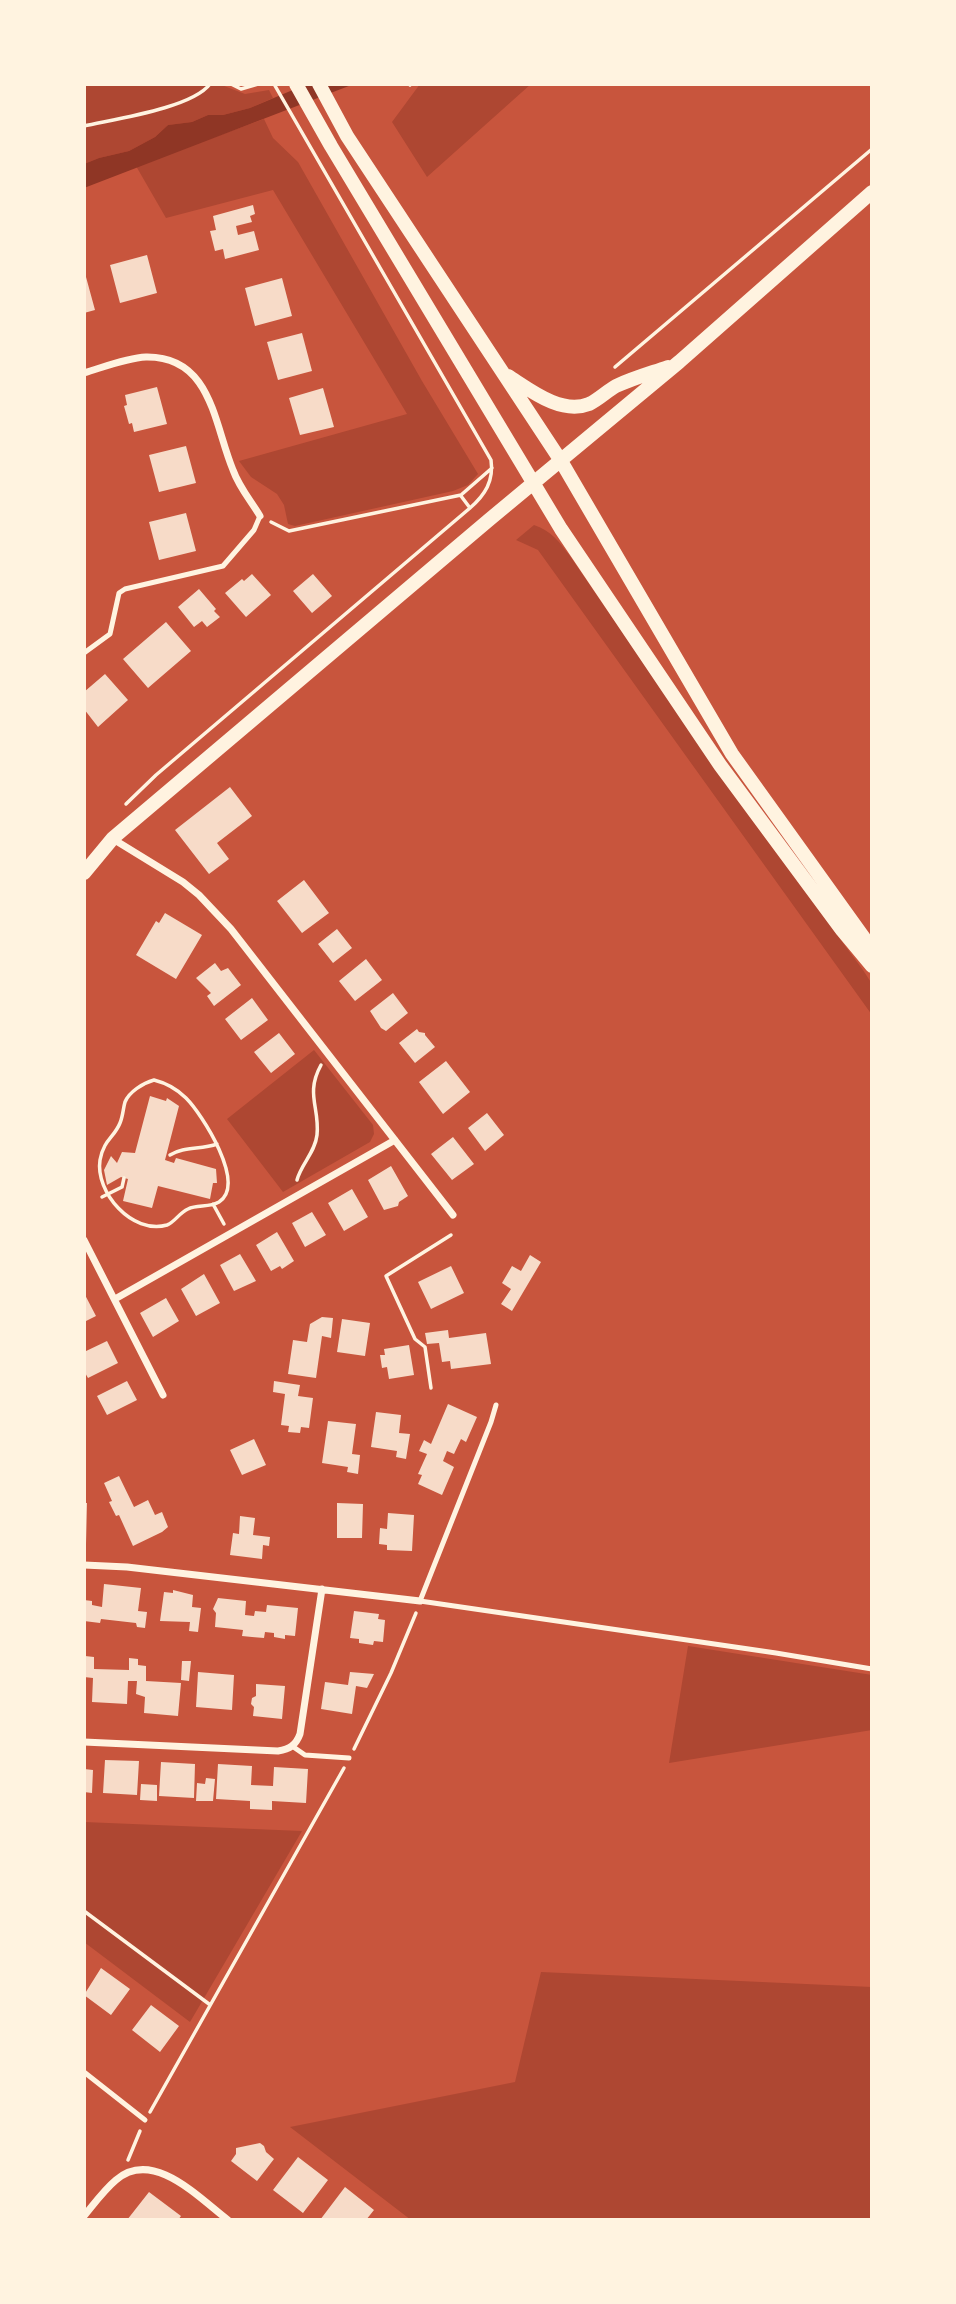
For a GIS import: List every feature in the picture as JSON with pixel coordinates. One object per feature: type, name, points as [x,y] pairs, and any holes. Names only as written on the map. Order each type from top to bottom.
[{"type":"main road","points":[[296,84],[561,529],[720,765],[842,930],[872,966]]},
{"type":"main road","points":[[318,84],[348,136],[561,461],[732,754],[872,949]]},
{"type":"main road","points":[[84,873],[113,838],[533,482],[679,362],[872,192]]},
{"type":"main road","points":[[503,373],[539,396],[576,406],[588,404],[615,387],[679,362]]},
{"type":"street","points":[[84,373],[143,357],[173,362],[195,376],[205,390],[237,480],[260,516]]},
{"type":"street","points":[[113,838],[183,882],[231,929],[453,1215]]},
{"type":"street","points":[[115,1299],[395,1140]]},
{"type":"street","points":[[84,1240],[163,1395]]},
{"type":"street","points":[[84,1565],[127,1567],[420,1601]]},
{"type":"street","points":[[84,1742],[278,1751],[292,1746],[300,1734],[322,1590]]},
{"type":"street","points":[[84,2216],[109,2187],[127,2172],[154,2170],[166,2174],[228,2220]]},
{"type":"lane","points":[[84,653],[110,634],[119,593],[125,589],[223,566],[254,530],[260,516]]},
{"type":"lane","points":[[496,1405],[420,1601],[872,1669]]},
{"type":"lane","points":[[292,1746],[305,1755],[349,1758]]},
{"type":"lane","points":[[84,2072],[145,2120]]},
{"type":"path","points":[[84,127],[183,103],[206,90],[210,84]]},
{"type":"path","points":[[231,84],[242,89],[258,84]]},
{"type":"path","points":[[123,808],[156,775],[470,508],[487,489],[492,468],[491,460],[274,84]]},
{"type":"path","points":[[608,373],[872,149]]},
{"type":"path","points":[[260,516],[289,531],[461,495],[492,468]]},
{"type":"path","points":[[461,495],[470,508]]},
{"type":"path","points":[[300,1194],[296,1182],[298,1174],[311,1154],[317,1134],[313,1096],[315,1079],[319,1068],[330,1057]]},
{"type":"path","points":[[147,1082],[161,1082],[179,1092],[207,1125],[217,1144],[228,1188],[223,1198],[213,1204],[188,1209],[169,1224],[160,1226],[136,1221],[122,1214],[99,1172],[102,1150],[106,1140],[118,1128],[127,1099],[147,1082]]},
{"type":"path","points":[[170,1155],[177,1150],[205,1149],[217,1144]]},
{"type":"path","points":[[102,1197],[122,1186],[124,1178]]},
{"type":"path","points":[[213,1204],[230,1234]]},
{"type":"path","points":[[431,1388],[425,1347],[415,1339],[386,1276],[451,1235]]},
{"type":"path","points":[[127,2172],[127,2162],[145,2120],[349,1758],[391,1673],[420,1601]]},
{"type":"path","points":[[84,1911],[209,2004]]},
{"type":"shaded area","points":[[84,84],[219,84],[245,94],[269,90],[273,98],[223,115],[208,115],[192,122],[168,125],[155,137],[129,151],[84,164]]},
{"type":"shaded area","points":[[307,84],[354,84],[84,188],[84,164],[129,151],[155,137],[168,125],[250,108]]},
{"type":"shaded area","points":[[420,84],[531,84],[427,177],[392,122]]},
{"type":"shaded area","points":[[264,119],[273,138],[298,162],[478,474],[468,485],[453,491],[295,526],[288,524],[284,505],[277,494],[251,477],[239,461],[407,414],[273,190],[166,218],[136,166]]},
{"type":"shaded area","points":[[534,525],[550,534],[570,556],[735,797],[863,970],[872,984],[872,1015],[538,550],[516,540]]},
{"type":"shaded area","points":[[314,1050],[373,1125],[374,1134],[370,1142],[283,1192],[227,1119]]},
{"type":"shaded area","points":[[688,1646],[872,1675],[872,1730],[669,1763]]},
{"type":"shaded area","points":[[84,1822],[302,1831],[190,2022],[84,1942]]},
{"type":"shaded area","points":[[541,1972],[872,1987],[872,2220],[411,2220],[290,2127],[515,2082]]},
{"type":"building","points":[[253,205],[255,214],[250,216],[252,222],[236,226],[238,235],[254,231],[259,250],[225,259],[223,249],[215,251],[210,231],[216,230],[213,216]]},
{"type":"building","points":[[147,255],[157,293],[120,303],[110,265]]},
{"type":"building","points":[[84,277],[95,310],[84,313]]},
{"type":"building","points":[[282,278],[292,316],[255,326],[245,288]]},
{"type":"building","points":[[302,333],[312,371],[278,380],[267,342]]},
{"type":"building","points":[[157,387],[167,424],[134,432],[124,406],[127,405],[125,395]]},
{"type":"building","points":[[323,388],[334,427],[300,435],[289,398]]},
{"type":"building","points":[[186,446],[196,483],[159,492],[149,455]]},
{"type":"building","points":[[186,513],[196,551],[159,560],[149,522]]},
{"type":"building","points":[[252,574],[271,595],[246,617],[225,593]]},
{"type":"building","points":[[313,574],[332,596],[312,613],[293,591]]},
{"type":"building","points":[[199,589],[220,617],[207,627],[202,621],[194,627],[178,607]]},
{"type":"building","points":[[166,622],[191,651],[148,688],[123,659]]},
{"type":"building","points":[[105,674],[128,700],[98,727],[84,709],[84,692]]},
{"type":"building","points":[[230,787],[252,816],[217,843],[229,859],[209,874],[175,830]]},
{"type":"building","points":[[304,880],[329,913],[302,933],[277,901]]},
{"type":"building","points":[[165,913],[202,935],[176,979],[136,955],[156,921],[159,923]]},
{"type":"building","points":[[337,929],[352,948],[333,963],[318,944]]},
{"type":"building","points":[[366,959],[382,980],[355,1001],[339,981]]},
{"type":"building","points":[[215,963],[221,971],[228,968],[241,985],[214,1006],[207,996],[211,993],[196,978]]},
{"type":"building","points":[[393,993],[408,1013],[386,1031],[370,1011]]},
{"type":"building","points":[[252,998],[268,1020],[241,1040],[225,1019]]},
{"type":"building","points":[[417,1029],[425,1033],[435,1047],[415,1063],[399,1043]]},
{"type":"building","points":[[279,1033],[295,1054],[271,1073],[254,1052]]},
{"type":"building","points":[[446,1061],[470,1092],[443,1114],[419,1082]]},
{"type":"building","points":[[150,1096],[166,1101],[167,1098],[179,1106],[165,1160],[174,1163],[176,1158],[216,1169],[217,1183],[213,1183],[210,1199],[158,1186],[152,1208],[123,1201],[128,1179],[121,1177],[107,1185],[104,1170],[111,1156],[117,1163],[122,1152],[135,1153]]},
{"type":"building","points":[[487,1113],[504,1135],[485,1151],[468,1128]]},
{"type":"building","points":[[453,1137],[474,1164],[452,1180],[431,1154]]},
{"type":"building","points":[[391,1166],[408,1196],[399,1202],[398,1206],[384,1210],[368,1180]]},
{"type":"building","points":[[352,1189],[368,1217],[344,1231],[328,1203]]},
{"type":"building","points":[[312,1212],[326,1235],[305,1247],[292,1223]]},
{"type":"building","points":[[277,1232],[294,1261],[282,1269],[280,1266],[271,1271],[256,1245]]},
{"type":"building","points":[[240,1254],[256,1281],[234,1291],[220,1265]]},
{"type":"building","points":[[530,1255],[541,1262],[512,1311],[501,1304],[511,1289],[502,1283],[512,1266],[521,1271]]},
{"type":"building","points":[[451,1266],[464,1293],[431,1309],[418,1282]]},
{"type":"building","points":[[204,1274],[220,1303],[196,1316],[181,1289]]},
{"type":"building","points":[[84,1293],[96,1316],[84,1322]]},
{"type":"building","points":[[166,1298],[179,1321],[153,1337],[140,1313]]},
{"type":"building","points":[[322,1317],[333,1318],[331,1338],[322,1336],[316,1378],[288,1374],[293,1340],[307,1342],[310,1324]]},
{"type":"building","points":[[342,1319],[370,1323],[365,1356],[337,1352]]},
{"type":"building","points":[[448,1330],[449,1338],[486,1333],[491,1364],[451,1369],[450,1361],[442,1362],[439,1343],[427,1344],[425,1333]]},
{"type":"building","points":[[107,1341],[118,1363],[88,1378],[84,1371],[84,1352]]},
{"type":"building","points":[[409,1345],[414,1375],[389,1379],[387,1367],[382,1368],[380,1355],[385,1355],[384,1349]]},
{"type":"building","points":[[127,1381],[137,1400],[107,1415],[97,1396]]},
{"type":"building","points":[[274,1381],[300,1385],[298,1396],[313,1398],[309,1428],[301,1427],[300,1433],[288,1432],[289,1426],[281,1425],[285,1394],[273,1392]]},
{"type":"building","points":[[448,1404],[477,1417],[466,1442],[461,1439],[454,1454],[447,1451],[443,1461],[454,1467],[442,1495],[418,1484],[422,1475],[418,1474],[427,1454],[419,1451],[424,1440],[431,1444]]},
{"type":"building","points":[[376,1412],[401,1415],[399,1433],[410,1434],[406,1459],[396,1457],[397,1451],[371,1447]]},
{"type":"building","points":[[328,1421],[356,1424],[352,1454],[360,1455],[358,1474],[347,1472],[348,1467],[322,1463]]},
{"type":"building","points":[[254,1439],[266,1465],[242,1475],[230,1450]]},
{"type":"building","points":[[119,1476],[134,1507],[148,1500],[155,1515],[162,1512],[168,1527],[133,1546],[119,1515],[116,1516],[109,1502],[112,1501],[104,1483]]},
{"type":"building","points":[[84,1503],[87,1503],[86,1544],[84,1543]]},
{"type":"building","points":[[337,1503],[363,1504],[362,1538],[337,1538]]},
{"type":"building","points":[[388,1513],[414,1515],[412,1551],[387,1550],[387,1545],[379,1544],[380,1528],[387,1529]]},
{"type":"building","points":[[240,1516],[255,1518],[253,1535],[270,1537],[269,1546],[263,1545],[262,1559],[230,1555],[233,1533],[239,1534]]},
{"type":"building","points":[[104,1584],[141,1588],[138,1611],[147,1612],[145,1628],[137,1627],[136,1623],[101,1619],[100,1623],[84,1621],[84,1600],[102,1607]]},
{"type":"building","points":[[173,1590],[193,1595],[192,1607],[201,1608],[198,1632],[189,1631],[190,1622],[160,1621],[164,1592],[173,1593]]},
{"type":"building","points":[[218,1598],[246,1601],[245,1615],[254,1616],[255,1611],[266,1612],[267,1605],[298,1608],[295,1636],[285,1635],[285,1639],[265,1632],[264,1638],[242,1636],[243,1630],[215,1627],[216,1613],[213,1609]]},
{"type":"building","points":[[354,1611],[379,1614],[378,1619],[385,1620],[383,1642],[374,1641],[373,1645],[359,1643],[359,1639],[350,1638]]},
{"type":"building","points":[[85,1656],[94,1657],[94,1669],[129,1670],[129,1658],[138,1659],[138,1665],[146,1666],[146,1681],[181,1683],[178,1716],[144,1713],[145,1697],[136,1694],[137,1681],[128,1681],[127,1704],[92,1702],[93,1678],[84,1677]]},
{"type":"building","points":[[182,1661],[191,1661],[189,1681],[181,1680]]},
{"type":"building","points":[[198,1672],[234,1675],[232,1710],[196,1707]]},
{"type":"building","points":[[350,1672],[374,1674],[367,1688],[356,1686],[352,1714],[321,1709],[325,1682],[348,1685]]},
{"type":"building","points":[[256,1684],[285,1686],[282,1719],[253,1716],[254,1707],[251,1704],[252,1698],[256,1696]]},
{"type":"building","points":[[105,1760],[139,1761],[137,1795],[103,1793]]},
{"type":"building","points":[[161,1762],[195,1764],[194,1798],[159,1796]]},
{"type":"building","points":[[218,1764],[252,1766],[251,1785],[273,1786],[274,1767],[308,1769],[306,1803],[272,1801],[272,1810],[250,1809],[250,1801],[216,1799]]},
{"type":"building","points":[[84,1769],[93,1770],[92,1793],[84,1792]]},
{"type":"building","points":[[206,1778],[215,1779],[213,1801],[196,1801],[197,1783],[205,1784]]},
{"type":"building","points":[[141,1784],[157,1785],[157,1801],[140,1800]]},
{"type":"building","points":[[101,1968],[130,1989],[111,2015],[84,1995]]},
{"type":"building","points":[[151,2005],[179,2026],[160,2052],[132,2030]]},
{"type":"building","points":[[260,2143],[274,2159],[257,2181],[231,2161],[236,2154],[236,2148]]},
{"type":"building","points":[[298,2157],[328,2180],[303,2213],[273,2190]]},
{"type":"building","points":[[345,2187],[374,2210],[366,2220],[320,2220]]},
{"type":"building","points":[[149,2192],[181,2216],[178,2220],[127,2220]]}]
